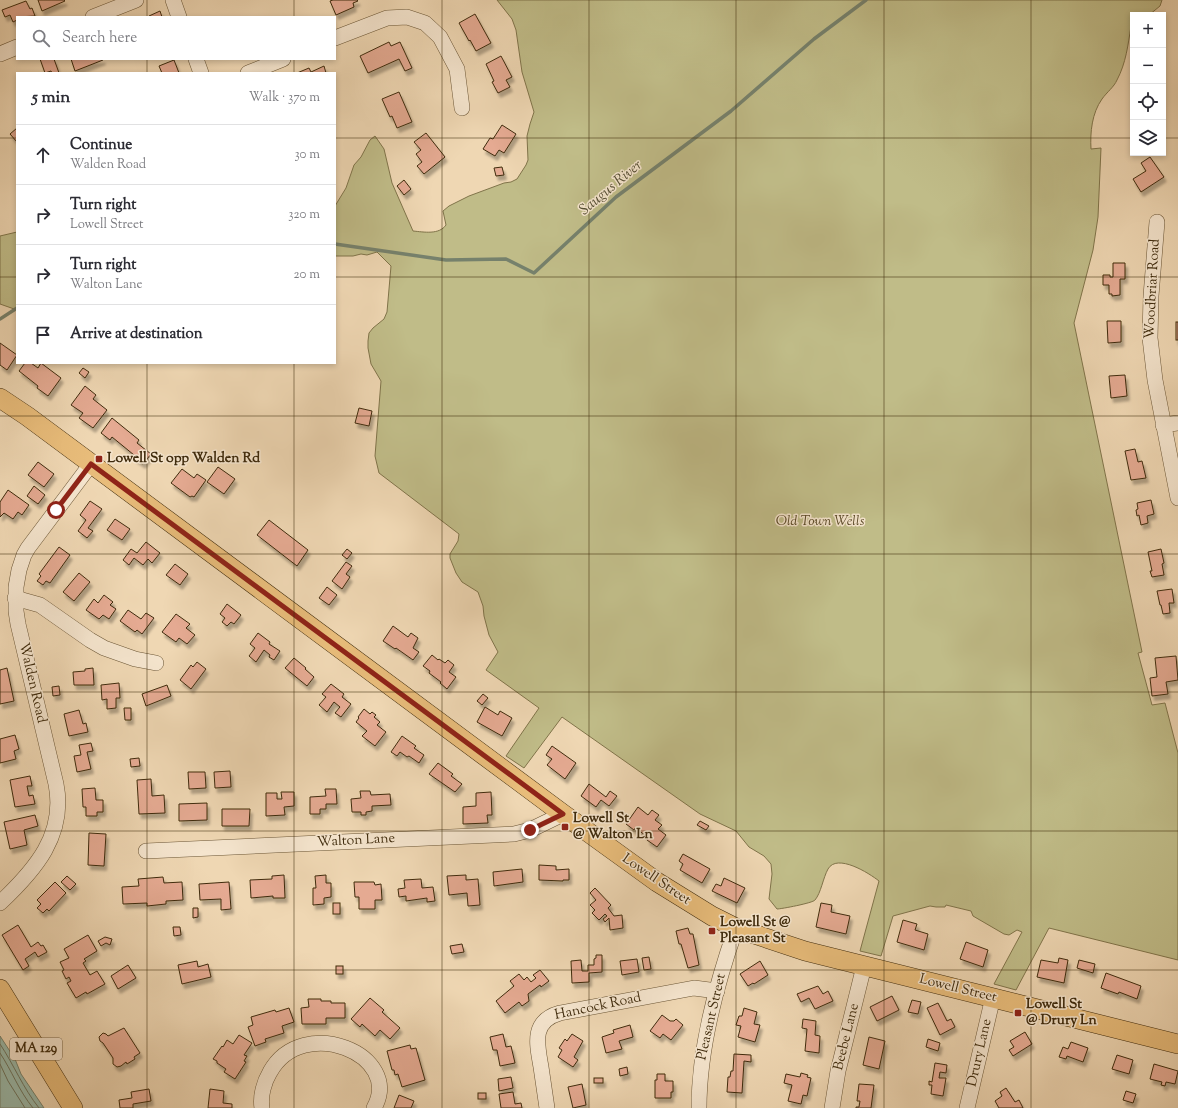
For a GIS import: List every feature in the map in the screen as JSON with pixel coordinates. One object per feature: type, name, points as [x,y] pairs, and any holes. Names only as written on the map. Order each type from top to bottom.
[{"type":"main road","name":"Lowell Street","points":[[0,398],[27,416],[563,814],[657,882],[712,916],[736,928],[805,951],[1178,1044]]},
{"type":"main road","points":[[0,411],[27,416]]},
{"type":"main road","name":"MA 129","points":[[0,989],[73,1108]]},
{"type":"street","points":[[96,16],[136,0]]},
{"type":"street","points":[[172,0],[179,16]]},
{"type":"street","points":[[336,38],[387,18],[407,17],[425,23],[440,36],[457,68],[462,108]]},
{"type":"street","points":[[0,54],[16,48]]},
{"type":"street","points":[[196,60],[202,72]]},
{"type":"street","points":[[250,72],[280,60]]},
{"type":"street","name":"Woodbriar Road","points":[[1157,222],[1150,296],[1150,338],[1153,365],[1171,424],[1178,498]]},
{"type":"street","name":"Walden Road","points":[[0,903],[33,868],[43,855],[51,840],[57,822],[59,809],[56,784],[18,624],[15,598],[19,570],[28,548],[91,464]]},
{"type":"street","points":[[15,598],[40,605],[104,648],[135,659],[156,663]]},
{"type":"street","name":"Walton Lane","points":[[146,851],[514,834],[530,830],[563,814]]},
{"type":"street","name":"Pleasant Street","points":[[699,1108],[699,1085],[702,1058],[726,954],[736,928]]},
{"type":"street","name":"Beebe Lane","points":[[832,1108],[838,1071],[864,966]]},
{"type":"street","name":"Hancock Road","points":[[547,1108],[537,1041],[540,1028],[548,1018],[560,1013],[694,988],[717,991]]},
{"type":"street","name":"Drury Lane","points":[[967,1108],[993,997]]},
{"type":"street","points":[[262,1108],[262,1099],[266,1081],[271,1070],[279,1060],[300,1047],[320,1043],[340,1045],[350,1049],[372,1067],[379,1085],[379,1095],[374,1108]]},
{"type":"green space","name":"Old Town Wells","points":[[497,0],[1162,0],[1160,6],[1153,12],[1130,12],[1130,32],[1123,67],[1116,83],[1104,96],[1094,116],[1091,129],[1091,149],[1101,148],[1098,217],[1093,250],[1074,323],[1142,652],[1138,653],[1152,705],[1165,703],[1178,753],[1178,960],[1049,928],[1016,990],[994,984],[1022,932],[1017,930],[1009,935],[1004,934],[973,916],[971,911],[946,905],[945,907],[930,906],[893,916],[881,956],[860,951],[879,881],[861,869],[838,863],[832,865],[828,869],[815,900],[777,909],[769,899],[772,874],[771,864],[764,856],[749,847],[736,831],[700,814],[562,717],[524,768],[506,756],[539,708],[486,670],[498,652],[489,635],[483,606],[478,592],[462,582],[456,573],[450,558],[450,554],[458,541],[459,534],[379,473],[375,456],[381,381],[371,364],[368,341],[369,333],[384,319],[387,312],[391,266],[377,252],[367,255],[336,256],[336,204],[346,188],[354,165],[361,157],[370,140],[375,136],[384,149],[392,183],[413,231],[435,232],[443,228],[446,225],[443,211],[449,206],[469,196],[517,179],[528,160],[527,136],[534,112],[522,72],[516,30],[512,19]]},
{"type":"green space","points":[[16,232],[16,310],[0,304],[0,236]]},
{"type":"water","points":[[0,1036],[15,1059],[21,1074],[44,1108],[0,1108]]},
{"type":"building","points":[[38,0],[64,0],[65,1],[42,11]]},
{"type":"building","points":[[26,1],[30,9],[32,8],[35,16],[16,16],[16,20],[13,22],[10,15],[5,17],[2,10]]},
{"type":"building","points":[[330,1],[358,1],[353,3],[354,7],[336,15]]},
{"type":"building","points":[[160,11],[162,16],[149,16]]},
{"type":"building","points":[[475,14],[491,43],[476,51],[459,23]]},
{"type":"building","points":[[389,42],[391,46],[400,42],[412,68],[405,71],[399,59],[368,73],[360,56]]},
{"type":"building","points":[[501,56],[512,77],[506,80],[510,87],[498,93],[492,82],[494,81],[486,64]]},
{"type":"building","points":[[40,60],[54,60],[59,72],[45,72]]},
{"type":"building","points":[[71,60],[103,60],[75,71]]},
{"type":"building","points":[[174,60],[179,72],[162,72],[159,66]]},
{"type":"building","points":[[324,66],[326,72],[311,72]]},
{"type":"building","points":[[309,68],[311,72],[299,72]]},
{"type":"building","points":[[399,92],[412,122],[397,128],[382,99]]},
{"type":"building","points":[[502,125],[516,134],[504,153],[499,150],[495,156],[483,149],[490,138],[493,139]]},
{"type":"building","points":[[16,129],[16,141],[10,134]]},
{"type":"building","points":[[426,133],[445,157],[424,174],[417,166],[422,162],[416,154],[421,150],[414,142]]},
{"type":"building","points":[[1150,157],[1164,177],[1141,192],[1133,179],[1146,171],[1141,163]]},
{"type":"building","points":[[502,167],[504,175],[496,176],[494,168]]},
{"type":"building","points":[[404,180],[411,189],[404,195],[397,186]]},
{"type":"building","points":[[1113,263],[1125,263],[1125,279],[1120,279],[1120,295],[1112,296],[1112,294],[1109,294],[1109,285],[1103,285],[1103,275],[1110,275],[1110,277],[1113,277]]},
{"type":"building","points":[[1107,321],[1121,321],[1121,342],[1108,343]]},
{"type":"building","points":[[1176,322],[1178,322],[1178,340],[1176,340]]},
{"type":"building","points":[[0,343],[16,354],[16,356],[7,370],[0,365]]},
{"type":"building","points":[[24,364],[32,364],[38,368],[40,364],[42,364],[61,378],[48,396],[19,371]]},
{"type":"building","points":[[83,368],[89,372],[85,378],[79,373]]},
{"type":"building","points":[[1125,375],[1127,396],[1111,398],[1109,376]]},
{"type":"building","points":[[85,386],[96,395],[93,399],[107,410],[93,428],[79,418],[83,413],[71,405]]},
{"type":"building","points":[[359,408],[372,411],[369,426],[355,423]]},
{"type":"building","points":[[112,418],[139,440],[137,443],[151,454],[143,464],[133,457],[134,455],[112,437],[110,440],[101,433]]},
{"type":"building","points":[[1135,449],[1138,462],[1142,461],[1146,478],[1131,480],[1125,451]]},
{"type":"building","points":[[38,462],[54,474],[44,487],[28,475]]},
{"type":"building","points":[[218,467],[235,479],[224,494],[207,482]]},
{"type":"building","points":[[182,469],[194,478],[197,474],[206,480],[194,497],[190,497],[171,483]]},
{"type":"building","points":[[34,486],[45,495],[38,504],[27,496]]},
{"type":"building","points":[[8,490],[29,505],[22,515],[18,512],[13,519],[4,513],[0,517],[0,502]]},
{"type":"building","points":[[1151,500],[1154,514],[1147,516],[1148,523],[1141,525],[1139,515],[1137,516],[1137,503]]},
{"type":"building","points":[[90,501],[102,509],[88,528],[93,531],[87,538],[78,531],[86,520],[80,515]]},
{"type":"building","points":[[115,519],[130,529],[122,540],[107,530]]},
{"type":"building","points":[[269,520],[308,550],[297,566],[257,535]]},
{"type":"building","points":[[146,542],[160,553],[152,563],[148,559],[143,565],[134,558],[129,565],[123,560],[131,549],[137,553]]},
{"type":"building","points":[[59,547],[70,555],[50,583],[46,581],[43,585],[37,581],[41,576],[39,574]]},
{"type":"building","points":[[347,549],[352,553],[347,559],[342,555]]},
{"type":"building","points":[[1161,549],[1164,563],[1162,564],[1164,575],[1152,577],[1148,552]]},
{"type":"building","points":[[346,562],[352,566],[346,574],[350,577],[342,589],[332,581]]},
{"type":"building","points":[[175,564],[188,574],[180,585],[166,575]]},
{"type":"building","points":[[79,573],[90,582],[74,601],[63,592]]},
{"type":"building","points":[[327,587],[337,595],[329,605],[319,598]]},
{"type":"building","points":[[1172,589],[1174,603],[1169,603],[1170,613],[1163,614],[1157,591]]},
{"type":"building","points":[[104,595],[113,602],[110,605],[116,609],[109,619],[103,615],[99,619],[86,610],[94,599],[98,603]]},
{"type":"building","points":[[227,604],[241,615],[234,624],[231,622],[227,626],[222,622],[225,618],[220,614]]},
{"type":"building","points":[[128,610],[141,619],[146,613],[154,618],[142,634],[137,630],[135,632],[120,621]]},
{"type":"building","points":[[176,614],[190,624],[186,628],[195,635],[187,644],[179,638],[176,642],[162,632]]},
{"type":"building","points":[[393,626],[408,637],[411,633],[418,638],[413,648],[419,652],[413,660],[383,641]]},
{"type":"building","points":[[258,633],[270,642],[269,644],[280,651],[274,660],[269,657],[270,655],[264,650],[256,662],[249,656],[255,648],[250,644]]},
{"type":"building","points":[[432,655],[445,663],[448,660],[454,665],[449,672],[456,677],[447,689],[440,683],[441,682],[429,673],[430,671],[423,666]]},
{"type":"building","points":[[1176,656],[1178,680],[1166,682],[1168,694],[1152,696],[1150,678],[1157,677],[1155,658]]},
{"type":"building","points":[[294,658],[314,677],[307,686],[285,668]]},
{"type":"building","points":[[197,662],[206,669],[191,689],[180,680],[191,665],[193,667]]},
{"type":"building","points":[[7,668],[14,701],[0,704],[0,670]]},
{"type":"building","points":[[93,668],[94,685],[74,685],[73,672],[85,671],[85,669]]},
{"type":"building","points":[[119,683],[120,698],[116,698],[116,708],[107,709],[107,699],[102,700],[101,685]]},
{"type":"building","points":[[331,684],[344,694],[342,697],[351,704],[341,717],[335,713],[340,707],[334,702],[327,712],[319,705],[326,697],[322,694]]},
{"type":"building","points":[[167,685],[171,696],[146,706],[142,694]]},
{"type":"building","points":[[59,686],[60,695],[53,696],[52,687]]},
{"type":"building","points":[[483,694],[488,698],[482,705],[477,701]]},
{"type":"building","points":[[485,707],[498,715],[500,711],[512,718],[502,736],[477,722]]},
{"type":"building","points":[[124,708],[131,708],[131,720],[125,720]]},
{"type":"building","points":[[364,709],[370,714],[372,712],[376,715],[374,717],[380,722],[377,725],[386,732],[375,746],[362,736],[367,731],[356,722]]},
{"type":"building","points":[[79,710],[83,724],[86,723],[88,732],[69,736],[64,714]]},
{"type":"building","points":[[15,735],[19,749],[14,751],[16,759],[0,763],[0,739]]},
{"type":"building","points":[[402,736],[416,746],[414,748],[424,755],[419,763],[400,752],[397,756],[391,752]]},
{"type":"building","points":[[91,743],[93,751],[87,752],[91,769],[77,772],[74,756],[81,755],[79,745]]},
{"type":"building","points":[[552,746],[576,763],[565,779],[547,765],[552,759],[546,755]]},
{"type":"building","points":[[139,758],[140,766],[131,767],[130,759]]},
{"type":"building","points":[[438,763],[453,774],[451,776],[462,784],[455,792],[429,774]]},
{"type":"building","points":[[230,771],[231,787],[215,788],[214,772]]},
{"type":"building","points":[[188,772],[205,772],[206,788],[189,789]]},
{"type":"building","points":[[30,776],[32,786],[27,786],[29,796],[33,795],[35,804],[15,807],[10,780]]},
{"type":"building","points":[[151,779],[152,796],[164,795],[165,813],[139,814],[137,780]]},
{"type":"building","points":[[589,784],[606,797],[610,791],[617,796],[609,806],[601,800],[596,807],[581,796]]},
{"type":"building","points":[[95,788],[96,800],[103,800],[103,812],[97,812],[97,816],[86,816],[86,807],[83,807],[82,789]]},
{"type":"building","points":[[325,789],[336,789],[337,804],[326,804],[326,809],[320,809],[320,814],[310,814],[310,797],[326,796]]},
{"type":"building","points":[[360,791],[370,791],[371,795],[390,794],[391,805],[372,806],[372,811],[366,812],[366,815],[361,815],[361,812],[352,812],[351,799],[361,798]]},
{"type":"building","points":[[281,792],[294,792],[294,806],[284,807],[285,815],[266,816],[266,793],[277,793],[277,799],[282,799]]},
{"type":"building","points":[[491,792],[492,815],[487,815],[488,823],[463,824],[463,807],[476,806],[476,793]]},
{"type":"building","points":[[207,803],[207,820],[179,821],[179,804]]},
{"type":"building","points":[[638,807],[648,815],[652,810],[659,815],[655,820],[662,825],[658,829],[666,835],[657,847],[647,840],[648,837],[626,824]]},
{"type":"building","points":[[222,809],[250,809],[249,826],[222,826]]},
{"type":"building","points":[[35,815],[38,826],[24,830],[27,845],[10,849],[4,822]]},
{"type":"building","points":[[700,821],[709,826],[706,830],[697,825]]},
{"type":"building","points":[[89,833],[106,834],[104,866],[88,865]]},
{"type":"building","points":[[683,854],[710,869],[702,883],[680,870],[683,864],[679,861]]},
{"type":"building","points":[[539,865],[556,866],[556,870],[569,869],[569,880],[539,880]]},
{"type":"building","points":[[522,869],[523,882],[494,886],[493,872]]},
{"type":"building","points":[[284,875],[285,898],[273,898],[273,896],[251,898],[250,880],[272,879],[272,876]]},
{"type":"building","points":[[326,875],[326,883],[331,883],[331,897],[324,898],[324,904],[313,905],[313,888],[316,888],[315,876]]},
{"type":"building","points":[[466,875],[466,880],[478,879],[480,905],[468,906],[467,893],[449,895],[447,876]]},
{"type":"building","points":[[67,876],[76,884],[70,890],[61,882]]},
{"type":"building","points":[[163,877],[164,883],[182,882],[183,900],[166,901],[166,904],[147,906],[147,903],[123,904],[122,887],[139,886],[138,879]]},
{"type":"building","points":[[724,878],[745,888],[737,903],[712,891],[716,884],[721,886]]},
{"type":"building","points":[[421,879],[422,888],[433,887],[435,901],[427,902],[427,898],[406,901],[406,896],[399,897],[398,889],[405,888],[404,880]]},
{"type":"building","points":[[55,882],[66,893],[49,911],[47,909],[43,913],[37,908],[41,904],[37,900]]},
{"type":"building","points":[[229,882],[231,909],[221,910],[221,899],[200,900],[199,884]]},
{"type":"building","points":[[354,882],[374,882],[375,885],[381,884],[382,900],[375,900],[375,909],[359,909],[359,897],[355,897]]},
{"type":"building","points":[[595,888],[611,905],[608,908],[614,916],[622,915],[623,928],[610,930],[609,918],[605,922],[603,919],[607,916],[605,914],[599,920],[592,913],[595,910],[590,905],[596,900],[590,893]]},
{"type":"building","points":[[333,903],[340,903],[340,914],[333,914]]},
{"type":"building","points":[[821,903],[832,905],[831,912],[850,916],[846,934],[816,927]]},
{"type":"building","points":[[193,908],[198,908],[198,917],[193,918]]},
{"type":"building","points":[[903,920],[917,924],[915,930],[928,934],[924,950],[897,942]]},
{"type":"building","points":[[18,925],[31,947],[38,942],[41,946],[43,945],[47,952],[38,957],[35,952],[25,959],[29,966],[23,970],[2,935]]},
{"type":"building","points":[[173,927],[180,927],[181,935],[174,936]]},
{"type":"building","points":[[688,928],[690,934],[693,934],[699,965],[688,968],[676,931]]},
{"type":"building","points":[[88,935],[97,951],[84,959],[86,961],[83,963],[90,975],[97,971],[105,984],[76,998],[67,983],[71,981],[69,977],[66,979],[60,962],[69,958],[64,949]]},
{"type":"building","points":[[105,937],[112,939],[110,945],[106,943],[101,946],[98,941]]},
{"type":"building","points":[[966,942],[988,950],[983,967],[960,959]]},
{"type":"building","points":[[462,944],[464,952],[452,954],[450,946]]},
{"type":"building","points":[[596,955],[602,955],[602,972],[589,973],[589,982],[572,983],[571,961],[581,960],[582,971],[588,971],[588,965],[594,965]]},
{"type":"building","points":[[649,957],[651,969],[644,970],[642,958]]},
{"type":"building","points":[[1059,958],[1068,960],[1064,983],[1037,977],[1041,960],[1058,963]]},
{"type":"building","points":[[637,959],[639,972],[622,975],[620,961]]},
{"type":"building","points":[[1079,960],[1095,964],[1093,973],[1077,968]]},
{"type":"building","points":[[197,961],[198,967],[208,964],[211,977],[182,984],[178,965]]},
{"type":"building","points":[[760,961],[768,975],[748,986],[740,974]]},
{"type":"building","points":[[128,965],[136,978],[118,989],[111,976]]},
{"type":"building","points":[[336,966],[343,966],[343,974],[336,974]]},
{"type":"building","points":[[540,970],[549,981],[541,987],[540,985],[528,994],[529,1001],[522,1006],[519,1002],[505,1013],[496,1001],[514,986],[510,981],[519,974],[524,980],[527,977],[531,982],[536,978],[533,975]]},
{"type":"building","points":[[1106,973],[1141,986],[1137,999],[1119,992],[1118,994],[1101,988]]},
{"type":"building","points":[[818,986],[823,994],[828,991],[833,1001],[815,1009],[809,998],[801,1002],[797,994]]},
{"type":"building","points":[[892,996],[899,1010],[877,1021],[870,1007]]},
{"type":"building","points":[[370,998],[384,1010],[382,1012],[400,1028],[390,1039],[380,1030],[375,1036],[362,1024],[360,1027],[351,1019]]},
{"type":"building","points":[[308,999],[321,999],[321,1001],[331,1001],[331,1003],[345,1003],[345,1018],[326,1018],[326,1024],[302,1024],[301,1008],[309,1007]]},
{"type":"building","points":[[912,1000],[921,1002],[918,1014],[908,1012]]},
{"type":"building","points":[[938,1003],[947,1021],[951,1019],[955,1027],[940,1035],[927,1008]]},
{"type":"building","points":[[289,1008],[294,1022],[282,1026],[284,1033],[265,1039],[266,1042],[255,1046],[248,1027],[253,1025],[251,1017],[275,1010],[276,1012]]},
{"type":"building","points":[[744,1008],[757,1012],[754,1024],[760,1025],[755,1042],[738,1037],[741,1026],[736,1025],[739,1016],[742,1016]]},
{"type":"building","points":[[662,1015],[670,1021],[674,1021],[676,1019],[683,1025],[671,1040],[663,1034],[660,1038],[650,1031]]},
{"type":"building","points":[[803,1019],[816,1021],[815,1035],[820,1036],[819,1053],[805,1051],[807,1029],[802,1028]]},
{"type":"building","points":[[630,1025],[633,1037],[619,1041],[622,1049],[606,1053],[602,1037],[614,1033],[613,1030]]},
{"type":"building","points":[[124,1028],[140,1053],[134,1057],[135,1059],[127,1064],[126,1062],[117,1067],[113,1064],[113,1058],[100,1041],[99,1037],[103,1033],[108,1036]]},
{"type":"building","points":[[1025,1032],[1032,1044],[1013,1056],[1009,1050],[1014,1047],[1010,1041]]},
{"type":"building","points":[[503,1034],[506,1047],[511,1046],[515,1063],[500,1066],[497,1050],[493,1050],[490,1037]]},
{"type":"building","points":[[572,1034],[583,1041],[574,1057],[578,1060],[573,1067],[558,1057],[562,1050],[559,1048],[565,1039],[567,1041]]},
{"type":"building","points":[[239,1035],[252,1043],[244,1055],[247,1056],[244,1061],[246,1062],[235,1079],[224,1072],[226,1069],[213,1059],[227,1040],[233,1044]]},
{"type":"building","points":[[869,1037],[885,1041],[879,1069],[863,1065]]},
{"type":"building","points":[[928,1039],[940,1043],[938,1051],[926,1047]]},
{"type":"building","points":[[1071,1042],[1088,1048],[1083,1062],[1067,1056],[1066,1059],[1059,1057],[1063,1047],[1068,1049]]},
{"type":"building","points":[[410,1045],[411,1049],[416,1048],[425,1080],[402,1087],[398,1074],[395,1075],[394,1070],[392,1070],[387,1051]]},
{"type":"building","points":[[734,1054],[751,1055],[751,1062],[744,1061],[742,1093],[727,1092],[728,1077],[730,1077],[731,1071],[733,1071]]},
{"type":"building","points":[[1117,1055],[1133,1060],[1129,1074],[1112,1069]]},
{"type":"building","points":[[935,1063],[947,1065],[946,1073],[940,1072],[939,1078],[946,1078],[943,1096],[931,1094],[932,1085],[929,1085],[929,1081],[932,1082]]},
{"type":"building","points":[[1154,1064],[1178,1071],[1175,1084],[1166,1082],[1165,1086],[1161,1085],[1162,1082],[1150,1079]]},
{"type":"building","points":[[627,1067],[628,1074],[620,1076],[619,1069]]},
{"type":"building","points":[[801,1073],[808,1075],[807,1077],[811,1078],[807,1096],[803,1095],[801,1104],[788,1101],[792,1085],[784,1083],[786,1074],[800,1077]]},
{"type":"building","points":[[657,1074],[665,1074],[665,1081],[673,1081],[673,1092],[671,1092],[671,1098],[655,1098],[655,1080],[657,1080]]},
{"type":"building","points":[[511,1077],[513,1088],[499,1091],[498,1079]]},
{"type":"building","points":[[594,1078],[603,1078],[603,1083],[594,1083]]},
{"type":"building","points":[[582,1084],[586,1105],[573,1108],[568,1087]]},
{"type":"building","points":[[859,1084],[874,1085],[871,1108],[856,1108],[859,1107],[860,1101],[857,1101]]},
{"type":"building","points":[[1006,1088],[1015,1102],[1019,1100],[1023,1108],[999,1108],[995,1101],[1002,1096],[1000,1092]]},
{"type":"building","points":[[149,1089],[151,1101],[133,1104],[133,1108],[120,1108],[119,1100],[132,1098],[131,1092]]},
{"type":"building","points":[[210,1089],[224,1091],[223,1103],[232,1104],[232,1108],[208,1108]]},
{"type":"building","points":[[1126,1091],[1136,1094],[1133,1103],[1123,1100]]},
{"type":"building","points":[[513,1092],[515,1104],[521,1103],[522,1108],[501,1108],[499,1094]]},
{"type":"building","points":[[478,1093],[486,1093],[486,1099],[478,1099]]},
{"type":"building","points":[[399,1095],[414,1101],[411,1108],[394,1108]]},
{"type":"waterway","name":"Saugus River","points":[[336,244],[446,260],[506,259],[534,273],[616,197],[731,111],[814,39],[866,0]]},
{"type":"waterway","name":"Saugus River","points":[[0,319],[16,309]]},
{"type":"place","name":"Lowell St opp Walden Rd","points":[[99,459]]},
{"type":"place","name":"Lowell St @ Walton Ln","points":[[565,827]]},
{"type":"place","name":"Lowell St @ Pleasant St","points":[[712,931]]},
{"type":"place","name":"Lowell St @ Drury Ln","points":[[1018,1013]]},
{"type":"route","points":[[56,510],[91,464],[563,814],[530,830]]}]
